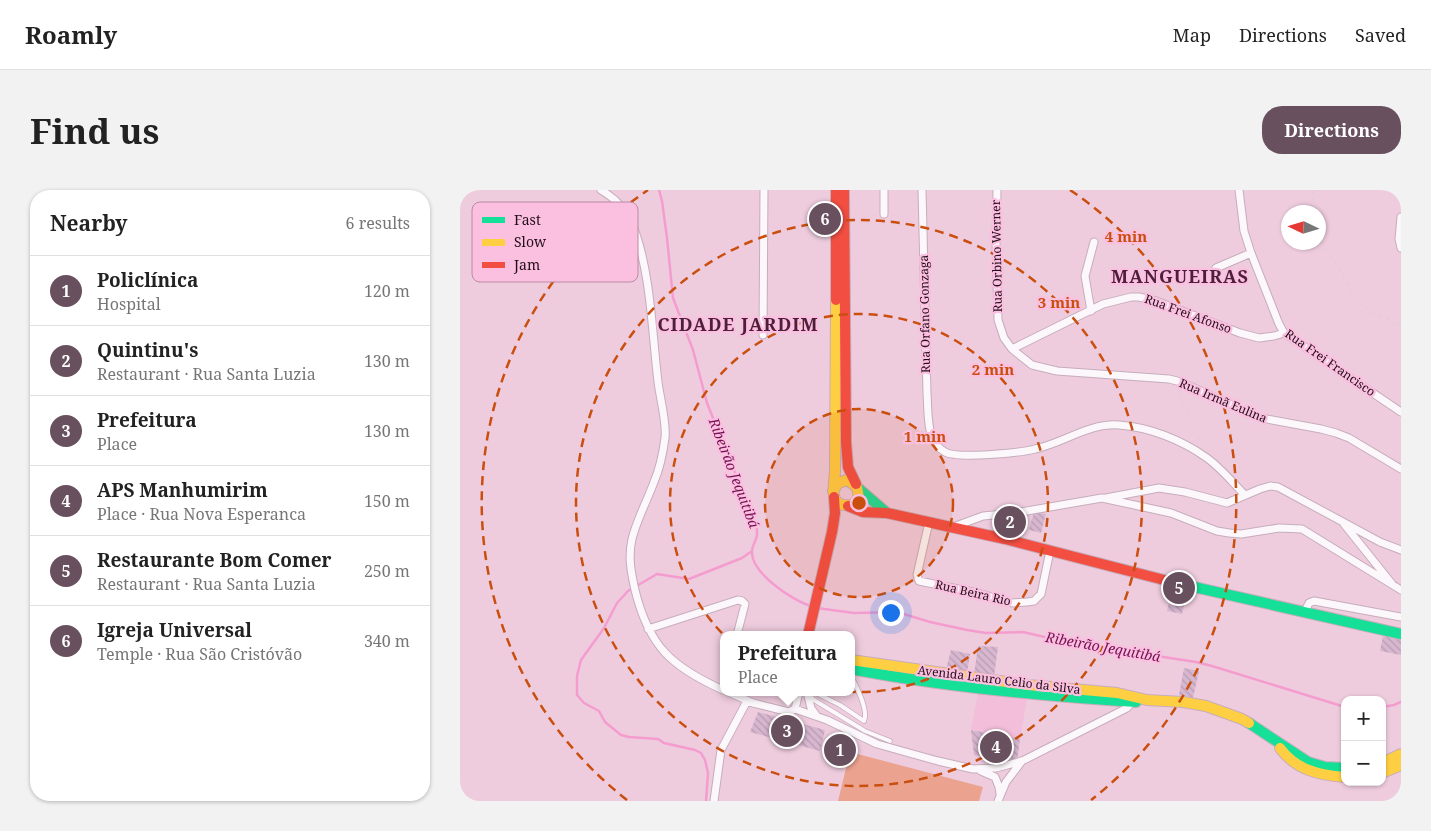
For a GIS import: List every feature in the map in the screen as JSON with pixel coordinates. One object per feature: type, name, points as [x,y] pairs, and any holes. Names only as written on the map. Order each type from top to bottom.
[{"type":"street","points":[[601,190],[615,202]]},
{"type":"street","points":[[763,335],[764,190]]},
{"type":"street","points":[[811,629],[832,532],[834,513],[833,494],[836,471],[836,190]]},
{"type":"street","points":[[832,532],[836,521],[847,506],[856,502],[859,498],[857,486],[848,468],[846,442],[844,190]]},
{"type":"street","points":[[884,190],[884,214]]},
{"type":"street","name":"Rua Orfano Gonzaga","points":[[922,190],[929,420],[933,438],[944,452],[959,456],[1025,451],[1036,449],[1102,425],[1117,425],[1153,432],[1195,450]]},
{"type":"street","name":"Rua Orbino Werner","points":[[996,190],[998,320],[1004,338],[1012,349]]},
{"type":"street","name":"Rua Frei Francisco","points":[[1239,190],[1244,231],[1251,253],[1284,333],[1401,412]]},
{"type":"street","points":[[1401,217],[1399,239],[1401,248]]},
{"type":"street","points":[[1091,311],[1085,276],[1094,242]]},
{"type":"street","points":[[638,243],[642,256],[650,311],[665,431],[662,456],[655,481],[632,538],[629,555],[630,571],[648,629],[658,645],[670,658],[696,678],[720,689]]},
{"type":"street","points":[[1216,268],[1251,253]]},
{"type":"street","name":"Rua Frei Afonso","points":[[1012,349],[1116,299],[1139,297],[1156,301],[1258,338],[1284,333]]},
{"type":"street","name":"Rua Irmã Eulina","points":[[1012,349],[1032,365],[1057,371],[1179,381],[1261,418],[1321,429],[1349,438],[1401,469]]},
{"type":"street","points":[[1195,450],[1208,459],[1245,495]]},
{"type":"street","points":[[887,512],[857,486],[847,480],[835,486],[833,494],[839,505],[863,512],[887,512],[1005,538],[1050,551],[1304,614],[1401,634]]},
{"type":"street","points":[[953,527],[983,516],[1159,488],[1185,492],[1227,503],[1270,486],[1278,487],[1380,542],[1401,550]]},
{"type":"street","points":[[1102,498],[1171,513],[1217,531],[1229,533],[1241,534],[1291,527],[1302,529],[1398,589]]},
{"type":"street","points":[[1340,520],[1398,589]]},
{"type":"street","name":"Rua Beira Rio","points":[[929,522],[917,575],[919,581],[1012,603],[1034,601],[1042,594],[1050,551]]},
{"type":"street","points":[[648,629],[738,600],[745,604],[738,631]]},
{"type":"street","points":[[1304,614],[1309,603],[1314,601],[1401,617]]},
{"type":"street","name":"Avenida Lauro Celio da Silva","points":[[855,660],[926,670],[965,681]]},
{"type":"street","points":[[882,675],[883,664]]},
{"type":"street","name":"Avenida Lauro Celio da Silva","points":[[855,670],[924,681],[965,681],[1042,691],[1184,702],[1217,709],[1242,719],[1277,743]]},
{"type":"street","points":[[924,681],[926,670]]},
{"type":"street","points":[[736,696],[747,701],[786,712],[795,709],[816,716],[877,744],[989,773],[995,777],[1000,787],[999,799]]},
{"type":"street","points":[[795,709],[798,696]]},
{"type":"street","points":[[809,696],[811,708],[816,716]]},
{"type":"street","points":[[973,769],[996,768],[1022,761],[1126,708],[1134,699]]},
{"type":"street","points":[[714,801],[721,750],[747,701]]},
{"type":"street","points":[[1277,743],[1284,745],[1308,762],[1326,767],[1341,768]]},
{"type":"street","points":[[1277,743],[1281,751],[1300,767],[1316,773],[1341,776]]},
{"type":"street","points":[[1386,766],[1401,754]]},
{"type":"street","points":[[999,799],[1006,782],[1022,761]]},
{"type":"street","points":[[1386,768],[1401,765]]},
{"type":"lane","points":[[823,696],[864,721],[866,713],[855,685]]},
{"type":"lane","points":[[811,696],[860,728],[890,741]]},
{"type":"path","points":[[1313,190],[1313,205]]},
{"type":"path","points":[[1325,250],[1338,267],[1354,297],[1371,312],[1388,318],[1401,327]]},
{"type":"path","points":[[1179,381],[1179,399],[1192,420],[1202,430],[1195,450]]},
{"type":"shaded area","points":[[978,693],[1027,698],[1020,739],[971,730]]},
{"type":"shaded area","points":[[850,752],[983,787],[979,801],[838,801]]},
{"type":"building","points":[[835,216],[835,221],[816,223],[816,218]]},
{"type":"building","points":[[1034,512],[1046,514],[1041,533],[1029,530]]},
{"type":"building","points":[[1020,513],[1015,528],[1000,524],[1002,516]]},
{"type":"building","points":[[1172,590],[1187,593],[1182,614],[1167,611]]},
{"type":"building","points":[[1383,636],[1401,640],[1401,655],[1380,651]]},
{"type":"building","points":[[978,646],[998,647],[994,677],[974,675]]},
{"type":"building","points":[[951,650],[970,654],[967,673],[946,670]]},
{"type":"building","points":[[1184,668],[1199,671],[1193,698],[1179,695]]},
{"type":"building","points":[[758,712],[825,730],[820,751],[750,732]]},
{"type":"building","points":[[971,730],[1020,739],[1017,762],[974,755]]},
{"type":"waterway","name":"Ribeirão Jequitibá","points":[[659,190],[667,238],[673,298],[693,350],[707,403],[756,525],[757,534],[752,548],[754,560],[758,569],[774,585],[811,606]]},
{"type":"waterway","points":[[706,801],[708,773],[701,753],[664,743],[658,739],[621,735],[605,722],[599,711],[584,703],[577,695],[577,676],[581,660],[604,628],[617,603],[628,591],[657,574],[689,579],[742,558],[752,551]]},
{"type":"waterway","name":"Ribeirão Jequitibá","points":[[817,608],[854,613],[897,612],[967,630],[986,633],[1023,632],[1066,642],[1196,662],[1341,706]]},
{"type":"waterway","name":"Ribeirão Jequitibá","points":[[1386,706],[1401,702]]},
{"type":"traffic: fast","points":[[858,488],[887,513]]},
{"type":"traffic: fast","points":[[1172,582],[1401,634]]},
{"type":"traffic: fast","points":[[855,670],[993,690],[1136,702]]},
{"type":"traffic: fast","points":[[1249,723],[1308,762],[1325,767],[1341,768]]},
{"type":"traffic: slow","points":[[833,491],[838,483],[847,480],[857,487],[859,498],[853,505],[845,505],[836,500],[834,496],[833,490],[835,471],[836,300]]},
{"type":"traffic: slow","points":[[855,661],[1028,685],[1117,693],[1147,700],[1183,702],[1206,706],[1249,723]]},
{"type":"traffic: slow","points":[[1280,748],[1293,762],[1309,770],[1341,777]]},
{"type":"traffic: slow","points":[[1386,761],[1401,754]]},
{"type":"traffic: slow","points":[[1386,771],[1401,765]]},
{"type":"traffic: jam","points":[[836,190],[836,300]]},
{"type":"traffic: jam","points":[[844,190],[846,442],[848,467],[856,484]]},
{"type":"traffic: jam","points":[[809,631],[832,532],[835,513],[834,497]]},
{"type":"traffic: jam","points":[[848,506],[863,512],[887,513],[1005,539],[1172,582]]},
{"type":"place","name":"Igreja Universal","points":[[825,219]]},
{"type":"place","name":"Quintinu's","points":[[1010,522]]},
{"type":"place","name":"Restaurante Bom Comer","points":[[1179,588]]},
{"type":"place","name":"Prefeitura","points":[[787,731]]},
{"type":"place","name":"APS Manhumirim","points":[[996,747]]},
{"type":"place","name":"Policlínica","points":[[840,750]]},
{"type":"district","name":"MANGUEIRAS","points":[[1180,277]]},
{"type":"district","name":"CIDADE JARDIM","points":[[738,325]]}]
